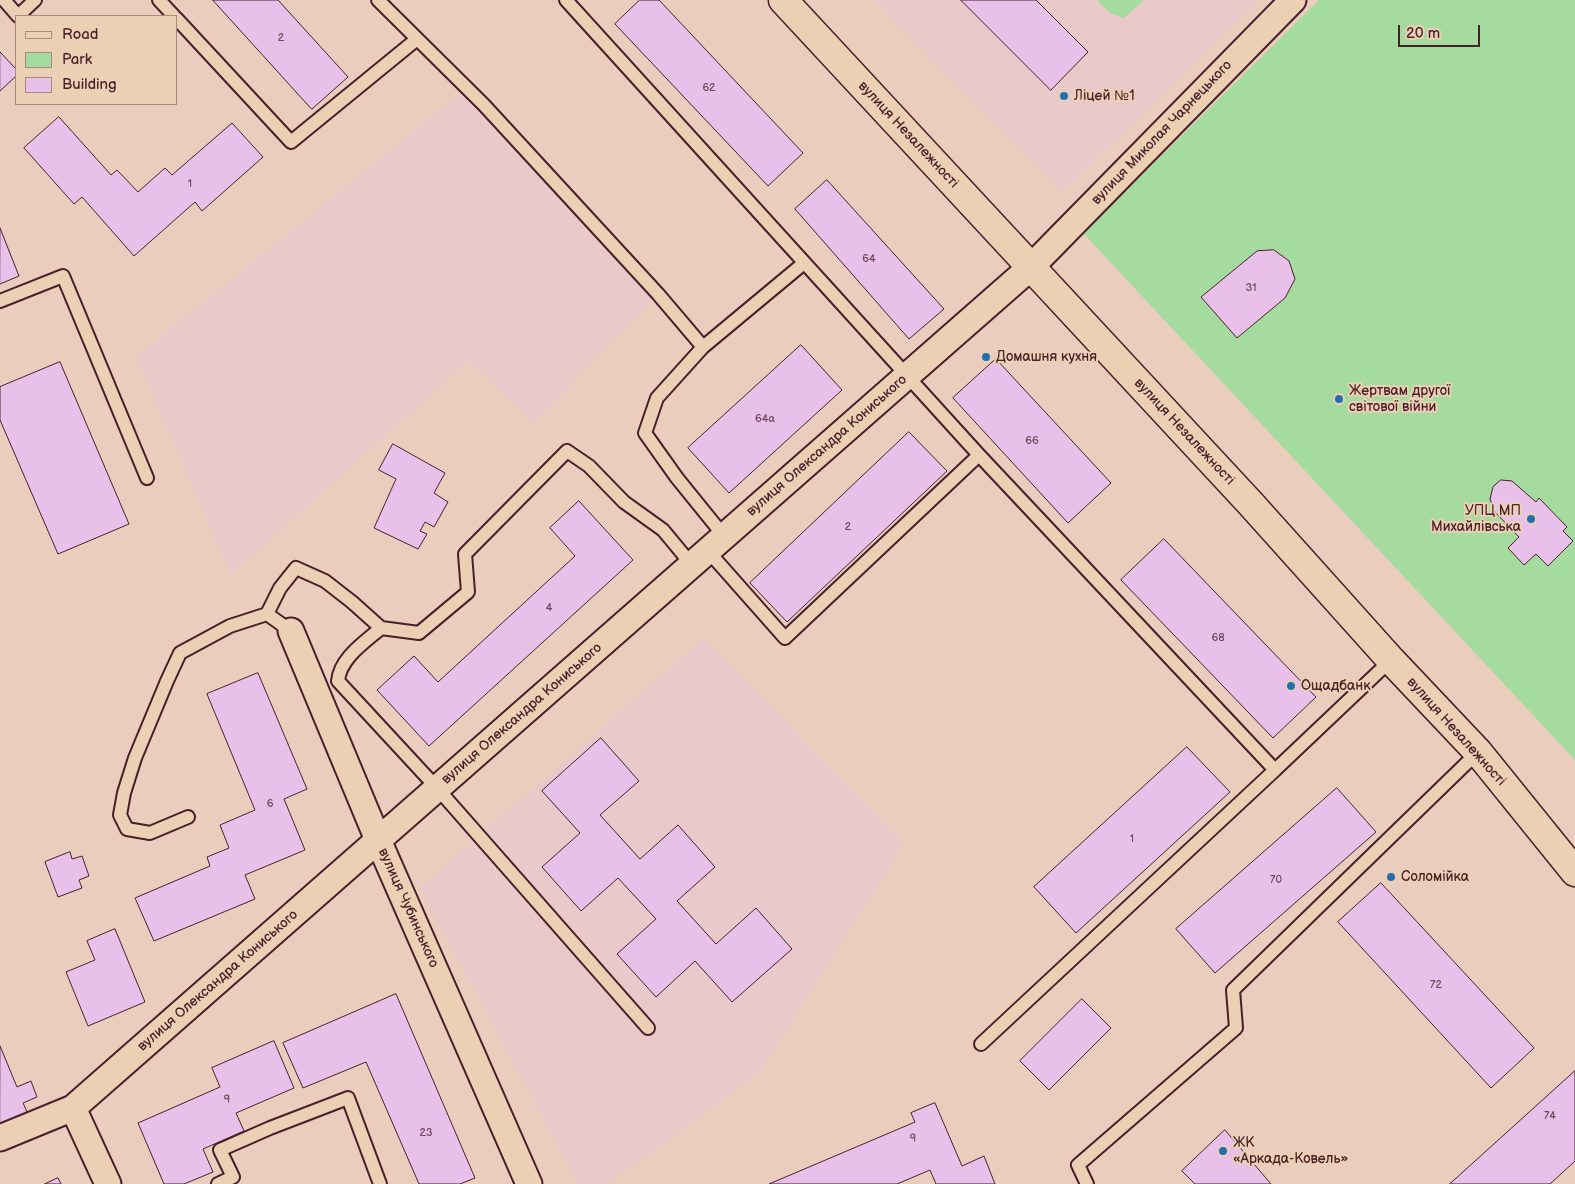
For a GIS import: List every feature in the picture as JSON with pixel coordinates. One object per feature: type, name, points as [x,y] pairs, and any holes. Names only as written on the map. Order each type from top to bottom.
[{"type":"main road","name":"вулиця Незалежності","points":[[784,0],[1244,497],[1391,660],[1478,752],[1572,863]]},
{"type":"street","name":"вулиця Миколая Чарнецького","points":[[1031,267],[1293,0]]},
{"type":"street","name":"вулиця Олександра Кониського","points":[[0,1138],[73,1108],[1031,267]]},
{"type":"street","name":"вулиця Чубинського","points":[[291,631],[378,840],[529,1184]]},
{"type":"street","points":[[73,1108],[108,1184]]},
{"type":"lane","points":[[4,0],[17,15]]},
{"type":"lane","points":[[19,15],[35,0]]},
{"type":"lane","points":[[159,0],[173,15]]},
{"type":"lane","points":[[378,0],[484,105],[658,294],[703,347]]},
{"type":"lane","points":[[566,0],[979,455],[1275,770]]},
{"type":"lane","points":[[178,20],[291,142],[417,39]]},
{"type":"lane","points":[[804,263],[703,347],[656,398],[645,433],[676,478],[708,551],[785,638],[979,455]]},
{"type":"lane","points":[[0,301],[63,276],[147,478]]},
{"type":"lane","points":[[188,818],[150,833],[127,829],[120,815],[124,794],[136,758],[180,653],[230,626],[267,614],[280,588],[296,568],[325,581],[381,628],[419,633],[468,592],[465,554],[567,451],[589,466],[624,502],[663,530],[708,551]]},
{"type":"lane","points":[[267,614],[291,631]]},
{"type":"lane","points":[[381,628],[353,652],[339,672],[338,680],[437,788],[648,1028]]},
{"type":"lane","points":[[981,1044],[1391,660]]},
{"type":"lane","points":[[1087,1184],[1078,1165],[1236,1028],[1233,990],[1478,752]]},
{"type":"lane","points":[[218,1184],[233,1177],[220,1150],[270,1128],[348,1098],[380,1184]]},
{"type":"shaded area","name":"Ліцей №1","points":[[873,0],[1259,0],[1062,192]]},
{"type":"shaded area","points":[[465,90],[654,298],[534,423],[468,361],[231,574],[136,357]]},
{"type":"shaded area","points":[[704,638],[904,844],[760,1072],[608,1184],[578,1184],[420,888]]},
{"type":"green space","points":[[1097,0],[1144,0],[1124,18],[1109,12]]},
{"type":"green space","points":[[1319,0],[1575,0],[1575,760],[1083,233]]},
{"type":"building","points":[[213,0],[278,0],[348,77],[312,109]]},
{"type":"building","points":[[640,0],[659,0],[803,153],[768,186],[615,24]]},
{"type":"building","points":[[961,0],[1036,0],[1088,52],[1051,90]]},
{"type":"building","points":[[0,52],[15,68],[15,77],[0,91]]},
{"type":"building","points":[[59,117],[111,175],[117,170],[138,192],[165,168],[172,175],[232,123],[263,157],[202,211],[195,202],[134,256],[82,197],[74,204],[24,148]]},
{"type":"building","points":[[827,180],[944,309],[909,339],[795,209]]},
{"type":"building","points":[[0,228],[19,276],[0,284]]},
{"type":"building","points":[[1274,250],[1289,261],[1295,279],[1285,298],[1237,338],[1201,297],[1257,251]]},
{"type":"building","points":[[801,345],[842,390],[729,493],[688,448]]},
{"type":"building","points":[[996,359],[1111,483],[1068,523],[953,398]]},
{"type":"building","points":[[60,362],[129,524],[58,554],[0,420],[0,387]]},
{"type":"building","points":[[909,432],[947,471],[787,622],[750,583]]},
{"type":"building","points":[[393,444],[445,473],[434,493],[448,502],[434,527],[425,522],[420,531],[427,534],[418,549],[374,528],[396,479],[379,470]]},
{"type":"building","name":"УПЦ МП Михайлівська","points":[[1501,480],[1512,481],[1536,502],[1539,498],[1567,527],[1563,531],[1573,541],[1548,566],[1536,554],[1524,565],[1508,548],[1519,537],[1495,512],[1490,499],[1493,487]]},
{"type":"building","points":[[579,501],[633,560],[429,746],[377,690],[414,656],[438,682],[575,556],[550,528]]},
{"type":"building","points":[[1164,539],[1316,697],[1273,738],[1121,580]]},
{"type":"building","points":[[258,673],[307,789],[284,799],[305,850],[245,875],[255,899],[154,941],[135,898],[210,866],[207,857],[229,848],[220,825],[255,810],[207,694]]},
{"type":"building","points":[[601,738],[639,781],[600,815],[640,859],[678,825],[715,867],[677,901],[716,944],[756,908],[792,949],[732,1002],[695,961],[656,997],[617,954],[656,919],[618,878],[581,911],[542,867],[580,833],[542,791]]},
{"type":"building","points":[[1187,747],[1230,792],[1076,933],[1034,887]]},
{"type":"building","points":[[1337,788],[1376,832],[1215,973],[1176,929]]},
{"type":"building","points":[[70,852],[72,859],[82,856],[89,876],[79,880],[82,888],[58,897],[45,862]]},
{"type":"building","points":[[1381,883],[1534,1048],[1491,1088],[1338,922]]},
{"type":"building","points":[[115,929],[145,1002],[88,1026],[66,972],[95,960],[87,941]]},
{"type":"building","points":[[396,994],[475,1178],[460,1184],[419,1184],[366,1062],[303,1088],[283,1043]]},
{"type":"building","points":[[1082,999],[1111,1028],[1049,1090],[1020,1061]]},
{"type":"building","points":[[274,1041],[294,1088],[236,1113],[244,1131],[203,1149],[213,1172],[184,1184],[164,1184],[138,1123],[220,1087],[212,1068]]},
{"type":"building","points":[[0,1046],[17,1087],[31,1081],[37,1097],[23,1103],[28,1114],[0,1126]]},
{"type":"building","points":[[1575,1071],[1575,1161],[1550,1184],[1450,1184]]},
{"type":"building","points":[[935,1103],[962,1166],[984,1156],[995,1184],[936,1184],[930,1170],[897,1184],[769,1184],[915,1122],[911,1113]]},
{"type":"building","name":"ЖК «Аркада-Ковель»","points":[[1225,1130],[1271,1184],[1195,1184],[1182,1171]]},
{"type":"building","points":[[58,1178],[61,1184],[45,1184]]},
{"type":"place","name":"Ліцей №1","points":[[1064,96]]},
{"type":"place","name":"Домашня кухня","points":[[986,357]]},
{"type":"place","name":"Жертвам другої світової війни","points":[[1339,399]]},
{"type":"place","name":"УПЦ МП Михайлівська","points":[[1531,519]]},
{"type":"place","name":"Ощадбанк","points":[[1291,686]]},
{"type":"place","name":"Соломійка","points":[[1391,877]]},
{"type":"place","name":"ЖК «Аркада-Ковель»","points":[[1223,1151]]}]
